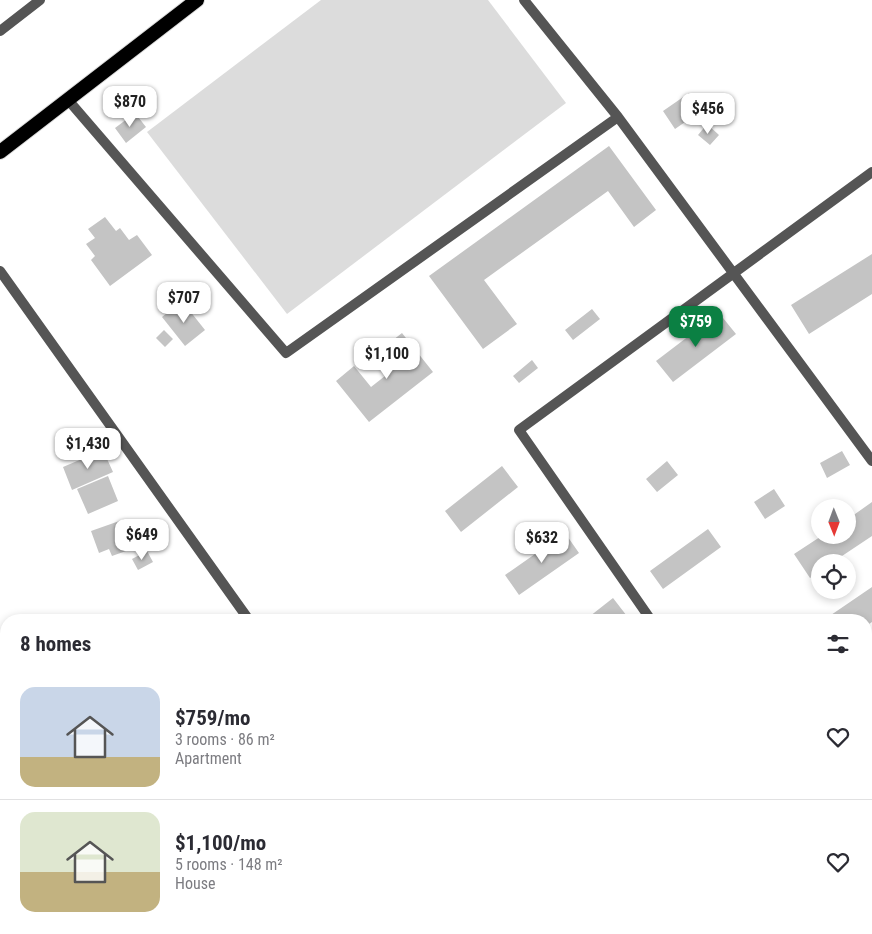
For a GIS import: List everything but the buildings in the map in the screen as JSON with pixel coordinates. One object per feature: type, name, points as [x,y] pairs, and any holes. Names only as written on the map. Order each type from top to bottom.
[{"type":"highway","points":[[0,152],[69,101],[197,0]]},
{"type":"street","points":[[0,31],[40,0]]},
{"type":"street","points":[[524,0],[618,117],[872,461]]},
{"type":"street","points":[[69,101],[286,353],[618,117]]},
{"type":"street","points":[[647,614],[519,430],[872,172]]},
{"type":"street","points":[[0,271],[245,614]]},
{"type":"shaded area","points":[[321,0],[488,0],[566,103],[287,314],[147,132]]}]
